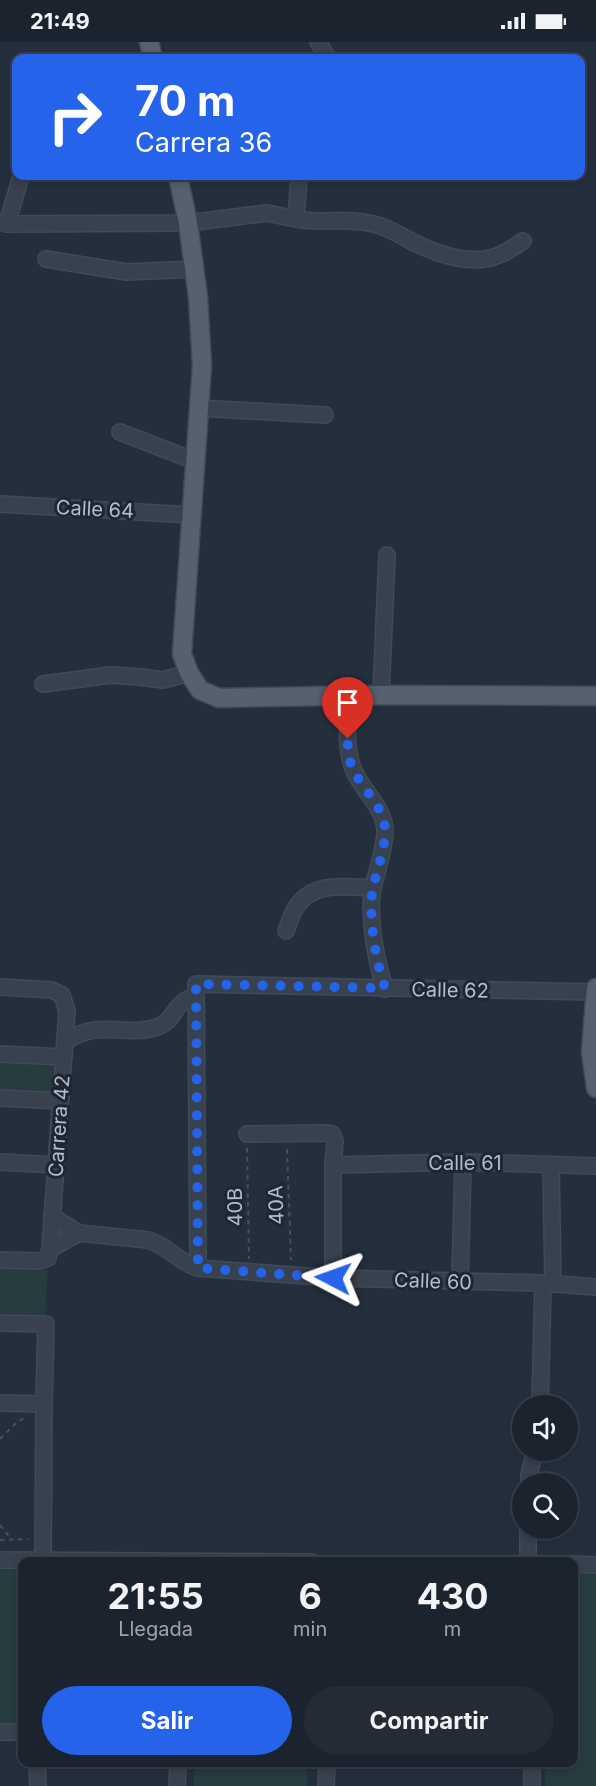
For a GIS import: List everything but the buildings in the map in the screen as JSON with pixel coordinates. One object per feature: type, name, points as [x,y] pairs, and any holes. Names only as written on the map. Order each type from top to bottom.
[{"type":"main road","points":[[179,180],[195,269],[202,365],[182,654],[189,673],[200,690],[219,698],[349,696],[382,687],[596,696]]},
{"type":"main road","points":[[596,991],[591,1052],[596,1088]]},
{"type":"street","points":[[20,180],[4,223],[188,223],[267,213],[311,222],[354,220],[375,224],[397,232],[436,252],[479,260],[497,256],[523,241]]},
{"type":"street","points":[[296,219],[299,180]]},
{"type":"street","points":[[46,259],[127,272],[195,269]]},
{"type":"street","points":[[198,408],[325,415]]},
{"type":"street","points":[[120,432],[195,461]]},
{"type":"street","name":"Calle 64","points":[[0,504],[191,515]]},
{"type":"street","points":[[382,687],[387,555]]},
{"type":"street","points":[[43,684],[111,675],[163,680],[189,673]]},
{"type":"street","points":[[349,696],[348,756],[356,775],[383,819],[386,831],[372,895],[373,927],[379,970],[385,988]]},
{"type":"street","points":[[286,931],[296,908],[306,896],[320,888],[335,886],[373,888]]},
{"type":"street","name":"Carrera 42","points":[[0,987],[52,990],[62,995],[67,1011],[49,1253]]},
{"type":"street","name":"Calle 62","points":[[196,990],[385,988],[596,991]]},
{"type":"street","points":[[0,1054],[64,1050],[84,1031],[142,1030],[161,1025],[172,1017],[196,990]]},
{"type":"street","points":[[52,1216],[79,1233],[158,1243],[185,1264],[198,1268],[196,990]]},
{"type":"street","points":[[67,1011],[97,1029]]},
{"type":"street","points":[[0,1098],[60,1101]]},
{"type":"street","points":[[247,1138],[286,1134],[332,1134],[335,1141],[333,1278]]},
{"type":"street","points":[[0,1162],[56,1165]]},
{"type":"street","points":[[460,1282],[463,1162]]},
{"type":"street","name":"Calle 61","points":[[333,1165],[463,1162],[596,1166]]},
{"type":"street","points":[[541,1395],[548,1284],[551,1164]]},
{"type":"street","points":[[0,1260],[39,1262],[79,1233]]},
{"type":"street","name":"Calle 60","points":[[198,1268],[333,1278],[596,1287]]},
{"type":"street","points":[[0,1323],[46,1324],[43,1557]]},
{"type":"street","points":[[0,1402],[44,1404]]},
{"type":"street","points":[[528,1539],[528,1557]]},
{"type":"street","points":[[0,1560],[18,1560]]},
{"type":"street","points":[[578,1564],[596,1564]]},
{"type":"street","points":[[0,1732],[18,1732]]},
{"type":"street","points":[[38,1767],[38,1786]]},
{"type":"street","points":[[177,1786],[178,1767]]},
{"type":"street","points":[[326,1786],[327,1767]]},
{"type":"street","points":[[532,1767],[532,1786]]},
{"type":"path","name":"40A","points":[[286,1134],[292,1275]]},
{"type":"path","name":"40B","points":[[247,1138],[250,1272]]},
{"type":"path","points":[[0,1439],[17,1422],[26,1417]]},
{"type":"path","points":[[0,1525],[12,1540]]},
{"type":"green space","points":[[0,1062],[53,1065],[52,1092],[0,1089]]},
{"type":"green space","points":[[0,1269],[48,1270],[45,1315],[0,1313]]},
{"type":"green space","points":[[0,1569],[18,1569],[18,1726],[0,1726]]},
{"type":"green space","points":[[578,1572],[596,1573],[596,1786],[545,1786],[545,1767],[578,1767]]},
{"type":"green space","points":[[194,1767],[307,1767],[307,1786],[194,1786]]},
{"type":"route","points":[[333,1278],[198,1268],[196,984],[385,988],[379,970],[373,927],[372,895],[386,831],[383,819],[356,775],[348,756],[348,739]]}]
